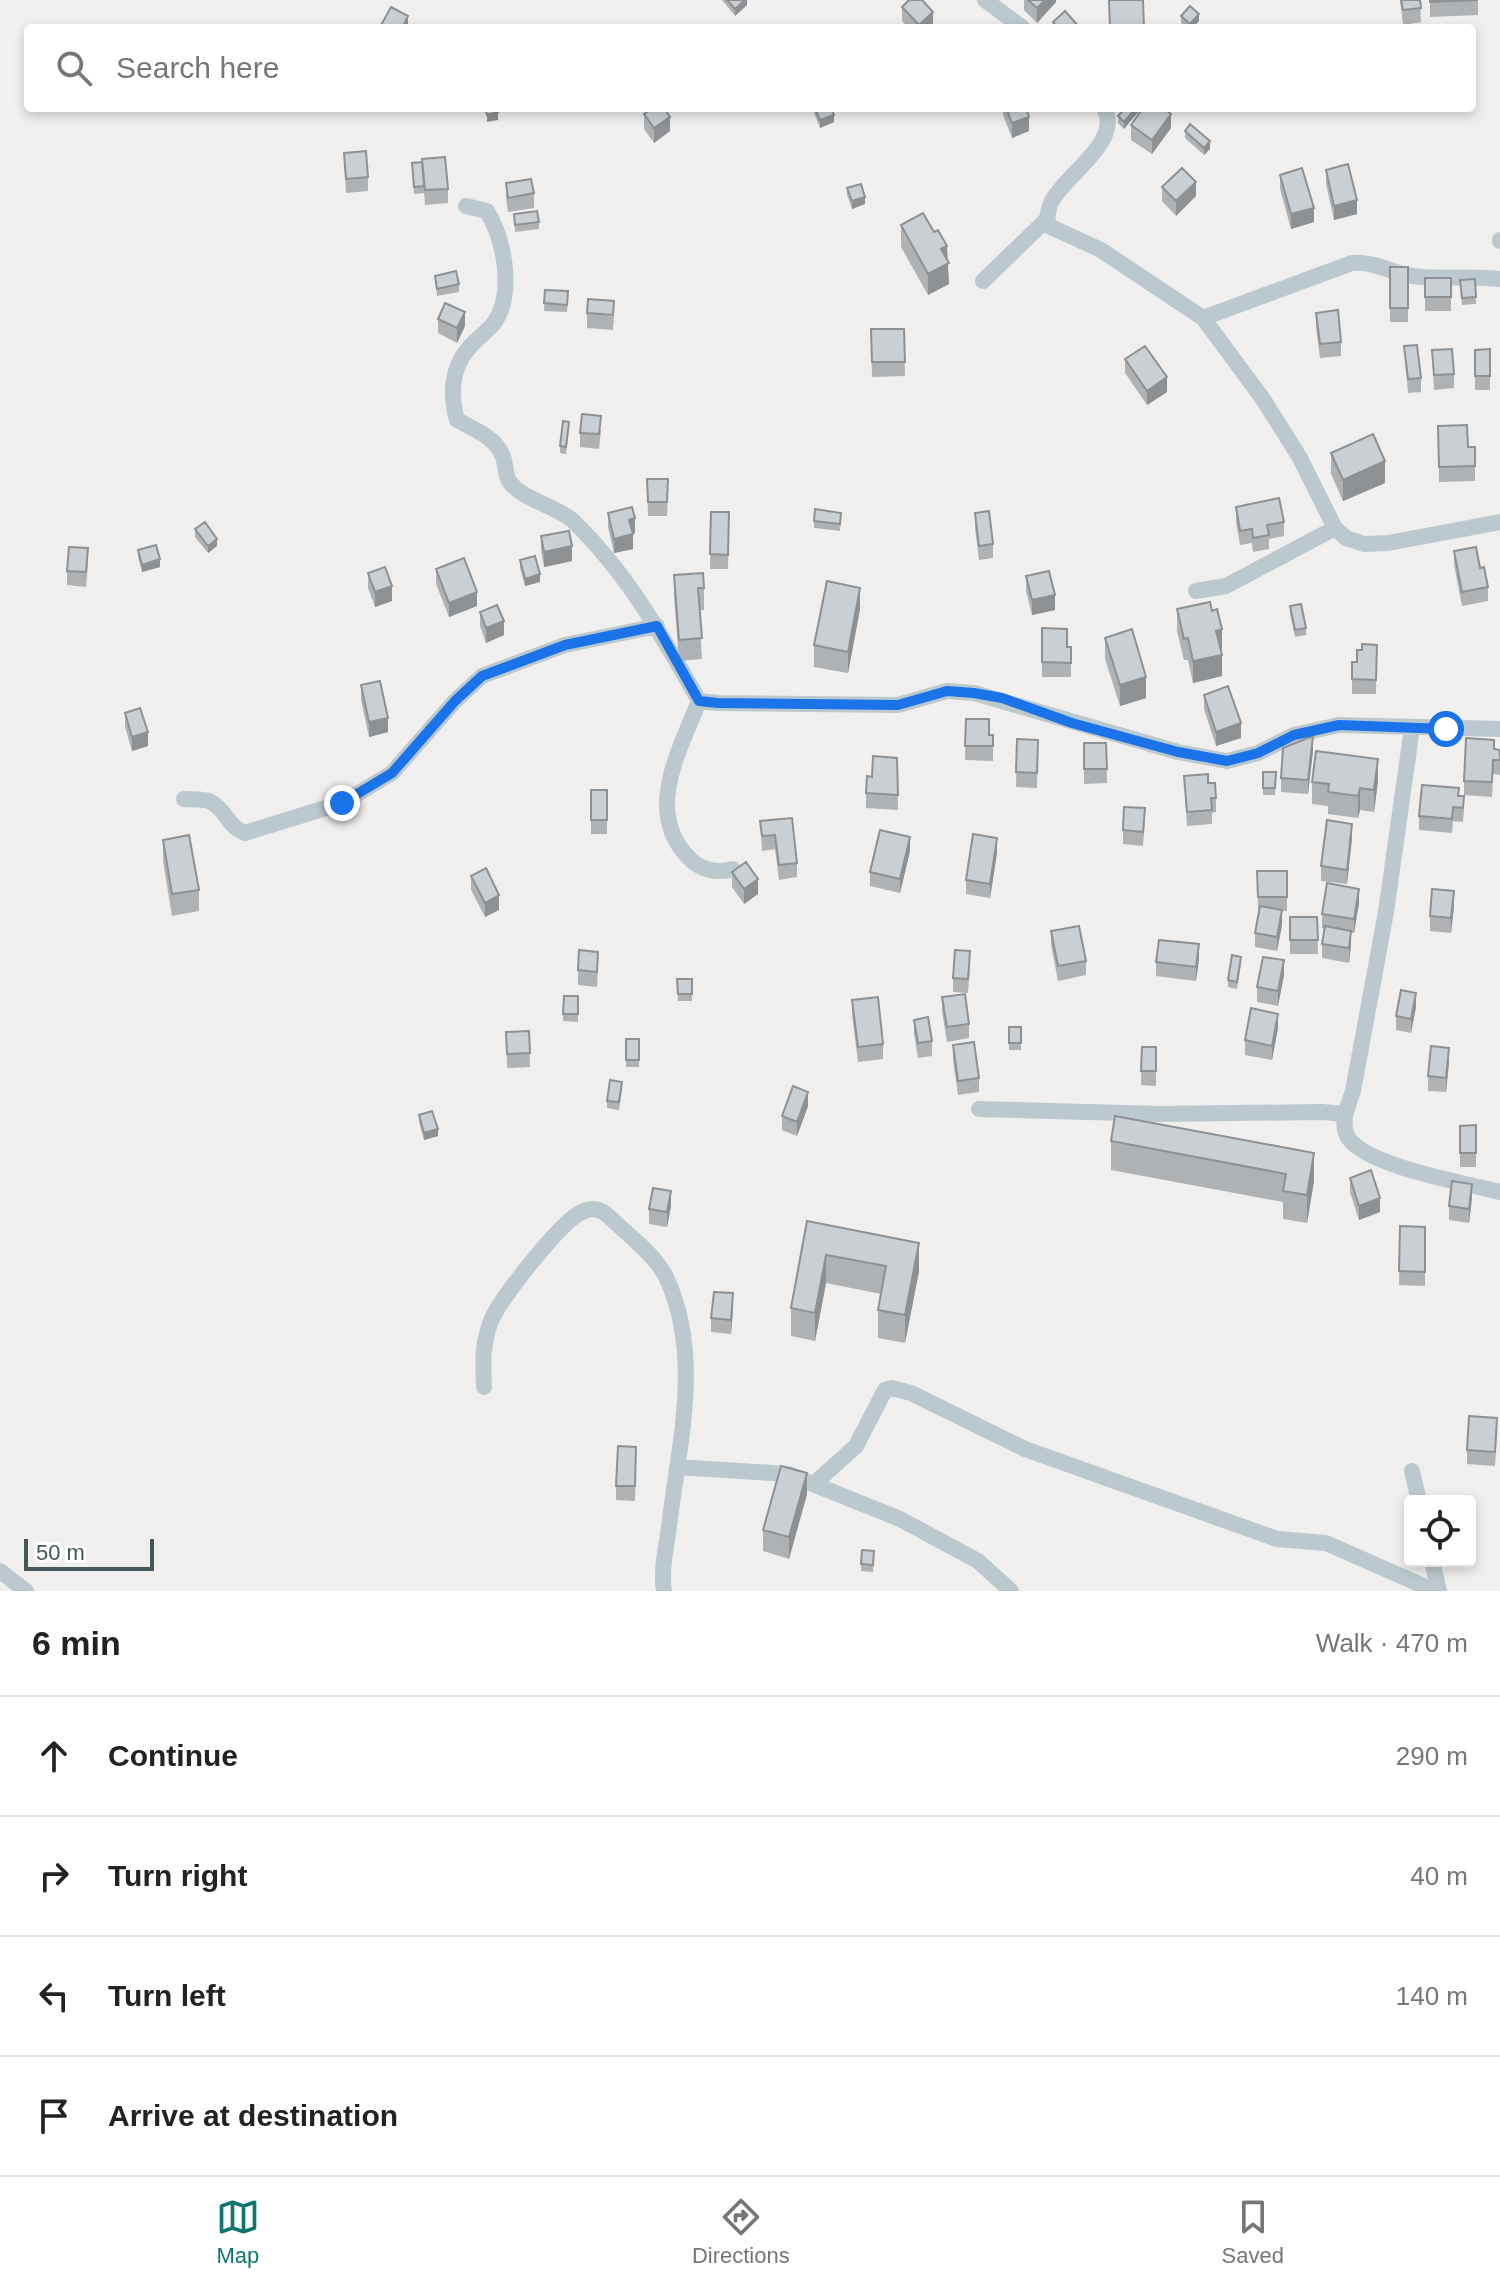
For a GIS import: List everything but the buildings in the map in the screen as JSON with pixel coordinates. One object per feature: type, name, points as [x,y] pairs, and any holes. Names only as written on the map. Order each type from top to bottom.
[{"type":"street","points":[[985,0],[1018,24]]},
{"type":"street","points":[[983,281],[1047,219],[1051,201],[1105,135],[1108,125],[1105,112]]},
{"type":"street","points":[[466,206],[487,211],[494,223],[505,271],[502,306],[494,323],[467,350],[456,368],[452,393],[457,420],[494,441],[503,454],[509,481],[534,500],[568,517],[600,548],[657,626],[699,701]]},
{"type":"street","points":[[1047,219],[1051,227],[1101,250],[1203,318],[1263,399],[1300,458],[1335,528],[1346,538],[1364,544],[1388,543],[1500,522]]},
{"type":"street","points":[[1203,318],[1352,263],[1367,262],[1412,276],[1500,279]]},
{"type":"street","points":[[1196,591],[1226,586],[1335,528]]},
{"type":"street","points":[[184,799],[208,800],[221,809],[236,830],[245,833],[342,803],[392,773],[455,701],[482,676],[565,645],[657,626]]},
{"type":"street","points":[[699,701],[898,705],[947,691],[974,693],[1002,698],[1072,723],[1178,752],[1227,761],[1258,753],[1294,735],[1339,725],[1500,729]]},
{"type":"street","points":[[699,701],[670,773],[666,792],[667,814],[680,849],[696,866],[721,873],[733,869]]},
{"type":"street","points":[[1412,728],[1386,912],[1344,1125],[1349,1139],[1374,1157],[1419,1172],[1500,1192]]},
{"type":"street","points":[[979,1109],[1159,1114],[1345,1114]]},
{"type":"street","points":[[484,1387],[483,1343],[492,1316],[554,1236],[577,1214],[592,1208],[603,1212],[650,1253],[665,1275],[670,1289],[681,1328],[686,1368],[686,1397],[665,1560],[664,1591]]},
{"type":"street","points":[[814,1484],[856,1446],[885,1390],[892,1388],[911,1393],[1025,1449],[1277,1539],[1326,1543],[1437,1591]]},
{"type":"street","points":[[677,1467],[788,1474],[900,1519],[978,1561],[1011,1591]]},
{"type":"street","points":[[1412,1471],[1418,1495]]},
{"type":"street","points":[[1433,1567],[1437,1591]]},
{"type":"street","points":[[0,1571],[26,1591]]},
{"type":"route","points":[[342,803],[392,773],[455,701],[482,676],[565,645],[657,626],[699,701],[898,705],[947,691],[974,693],[1002,698],[1072,723],[1178,752],[1227,761],[1258,753],[1294,735],[1339,725],[1446,729]]}]
